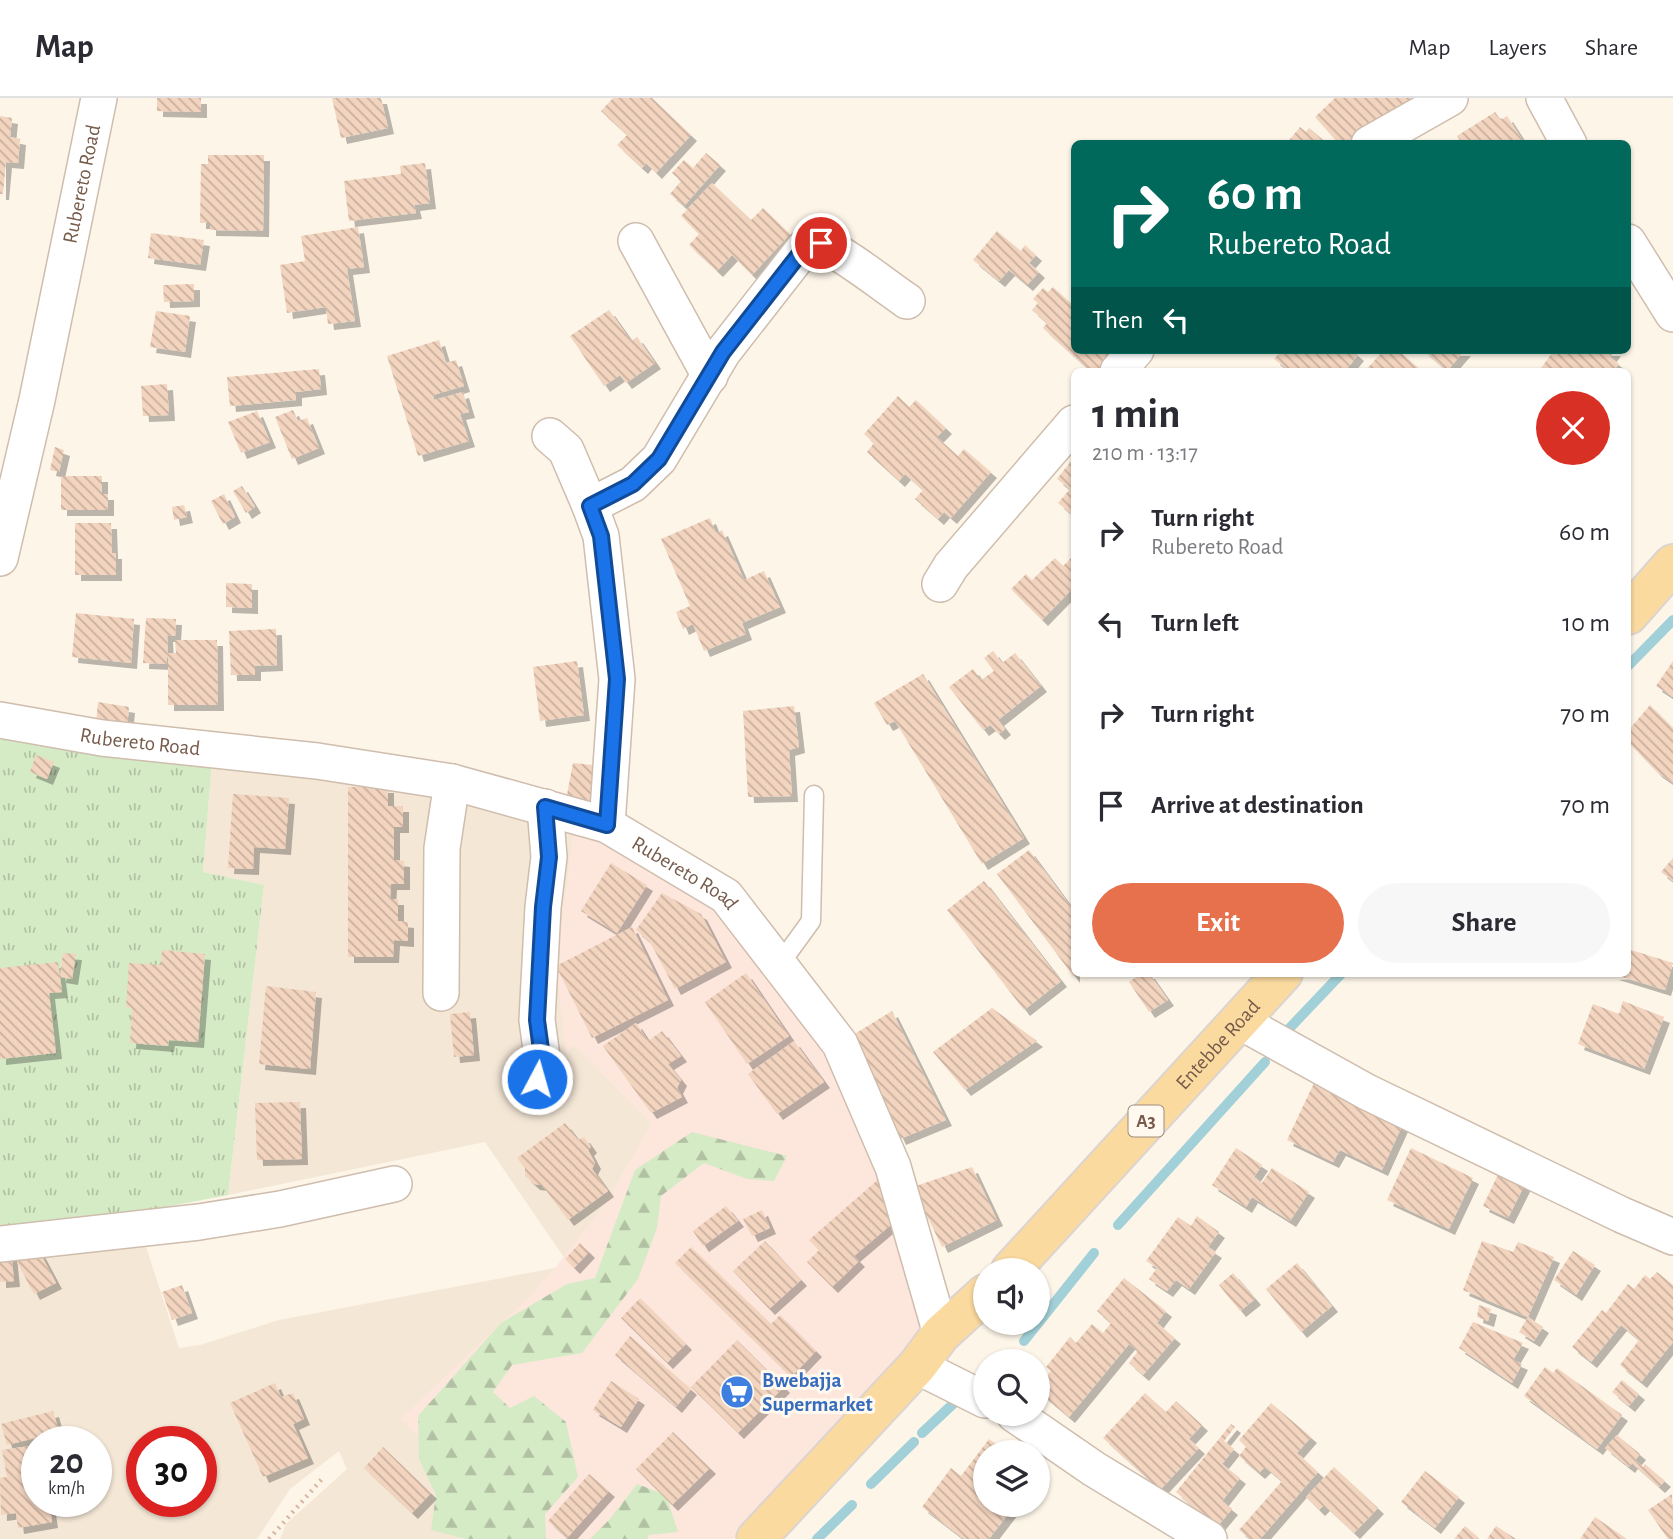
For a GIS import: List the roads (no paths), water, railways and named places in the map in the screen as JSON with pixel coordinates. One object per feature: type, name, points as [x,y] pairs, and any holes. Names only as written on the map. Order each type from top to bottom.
[{"type":"main road","points":[[1631,612],[1668,580]]},
{"type":"main road","name":"Entebbe Road","points":[[1022,1258],[1279,977]]},
{"type":"main road","points":[[756,1539],[916,1366],[941,1334],[973,1305]]},
{"type":"street","name":"Rubereto Road","points":[[0,558],[37,400],[99,98]]},
{"type":"street","points":[[1376,140],[1450,98]]},
{"type":"street","points":[[1544,98],[1567,140]]},
{"type":"street","points":[[636,241],[710,376]]},
{"type":"street","points":[[590,506],[633,484],[659,459],[723,352],[805,247],[821,243],[858,264],[870,276],[907,301]]},
{"type":"street","points":[[1631,247],[1673,314]]},
{"type":"street","points":[[1121,368],[1133,354]]},
{"type":"street","points":[[940,584],[951,566],[1071,426]]},
{"type":"street","points":[[550,436],[566,450],[601,536],[617,679],[607,825]]},
{"type":"street","name":"Rubereto Road","points":[[0,720],[102,738],[317,761],[452,782],[607,825],[726,896],[841,1044],[893,1167],[941,1334]]},
{"type":"street","points":[[441,993],[442,848],[452,782]]},
{"type":"street","points":[[537,1079],[542,1057],[537,1020],[543,907],[549,857],[545,807]]},
{"type":"street","points":[[1238,1021],[1367,1092],[1673,1237]]},
{"type":"street","points":[[0,1244],[199,1222],[280,1209],[394,1184]]},
{"type":"street","points":[[916,1366],[973,1394]]},
{"type":"street","points":[[1031,1426],[1094,1469],[1209,1539]]},
{"type":"lane","points":[[779,965],[811,921],[814,795]]},
{"type":"waterway","points":[[1631,663],[1673,620]]},
{"type":"waterway","points":[[1284,1034],[1338,977]]},
{"type":"waterway","points":[[1118,1225],[1265,1062]]},
{"type":"waterway","points":[[1024,1341],[1094,1253]]},
{"type":"waterway","points":[[922,1433],[953,1404]]},
{"type":"waterway","points":[[871,1484],[914,1442]]},
{"type":"waterway","points":[[817,1539],[852,1505]]},
{"type":"place","name":"Bwebajja Supermarket","points":[[737,1392]]}]
